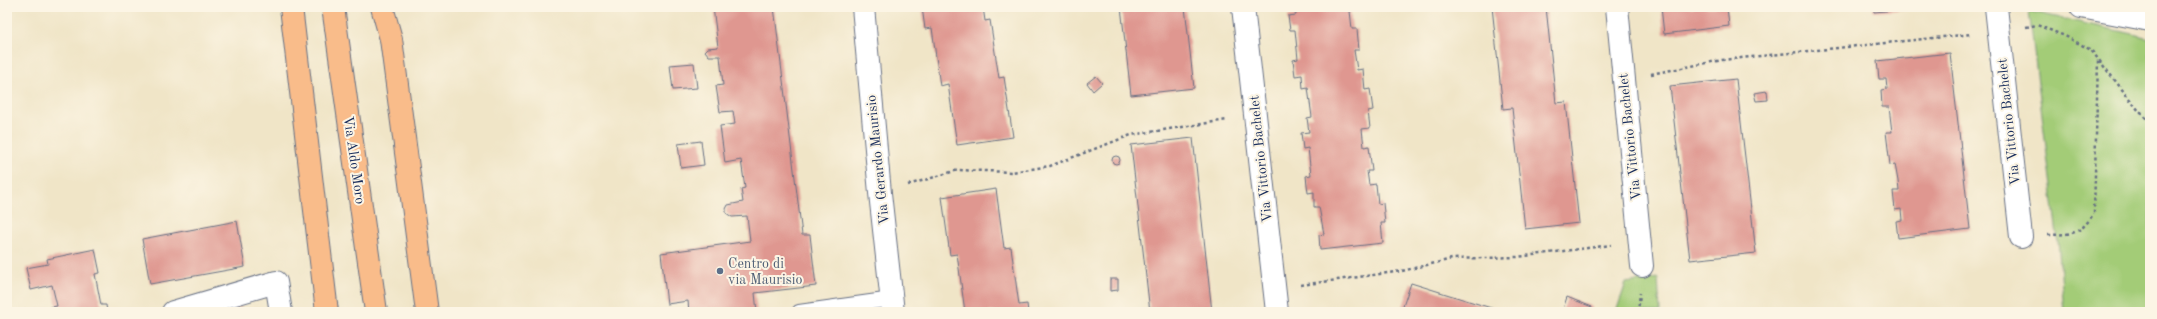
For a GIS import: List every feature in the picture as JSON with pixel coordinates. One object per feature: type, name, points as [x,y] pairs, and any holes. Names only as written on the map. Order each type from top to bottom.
[{"type":"main road","points":[[291,7],[327,312]]},
{"type":"main road","name":"Via Aldo Moro","points":[[334,7],[376,312]]},
{"type":"main road","points":[[382,7],[391,39],[427,312]]},
{"type":"street","name":"Via Gerardo Maurisio","points":[[863,7],[880,193],[893,306]]},
{"type":"street","name":"Via Vittorio Bachelet","points":[[1243,7],[1277,312]]},
{"type":"street","name":"Via Vittorio Bachelet","points":[[1617,7],[1642,266]]},
{"type":"street","name":"Via Vittorio Bachelet","points":[[1996,7],[2020,237]]},
{"type":"street","points":[[2081,7],[2150,20]]},
{"type":"street","points":[[173,312],[276,282],[281,312]]},
{"type":"lane","points":[[799,312],[893,306]]},
{"type":"path","points":[[1624,90],[1651,74],[1722,60],[1998,31],[2037,25],[2066,36],[2091,50],[2139,111],[2150,122]]},
{"type":"path","points":[[2020,237],[2072,234],[2085,227],[2094,213],[2098,59]]},
{"type":"path","points":[[880,193],[958,170],[1012,172],[1050,166],[1131,135],[1255,116]]},
{"type":"path","points":[[1275,288],[1402,271],[1452,259],[1517,256],[1640,242]]},
{"type":"green space","points":[[2029,11],[2150,38],[2150,312],[2064,312],[2059,251]]},
{"type":"green space","points":[[1658,278],[1660,312],[1616,312],[1626,283]]},
{"type":"building","points":[[713,7],[774,7],[802,235],[810,235],[816,286],[755,293],[757,312],[689,312],[688,301],[667,304],[661,253],[750,241],[747,216],[732,217],[726,213],[728,205],[743,202],[741,189],[745,188],[741,160],[725,163],[720,126],[735,124],[733,111],[720,112],[716,86],[723,85],[720,56],[709,56],[705,51],[708,48],[718,47]]},
{"type":"building","points":[[922,7],[983,7],[985,21],[990,20],[999,78],[1004,77],[1013,137],[957,145],[948,84],[940,86],[932,28],[925,29]]},
{"type":"building","points":[[1121,7],[1185,7],[1194,88],[1131,95]]},
{"type":"building","points":[[1295,7],[1357,7],[1357,10],[1350,11],[1352,29],[1357,29],[1359,50],[1354,50],[1357,70],[1363,69],[1365,90],[1370,89],[1373,110],[1368,111],[1370,128],[1362,129],[1364,147],[1369,146],[1372,171],[1367,171],[1369,185],[1376,184],[1378,204],[1383,203],[1385,223],[1381,223],[1383,243],[1320,250],[1319,235],[1324,234],[1319,207],[1314,207],[1314,192],[1308,193],[1306,176],[1311,175],[1308,148],[1303,149],[1301,133],[1309,132],[1307,118],[1312,117],[1308,88],[1303,89],[1302,75],[1295,76],[1293,60],[1298,59],[1295,30],[1290,30],[1288,16],[1296,15]]},
{"type":"building","points":[[1492,7],[1546,7],[1556,103],[1566,102],[1579,223],[1525,229],[1512,108],[1503,109]]},
{"type":"building","points":[[1661,7],[1727,7],[1729,26],[1664,34]]},
{"type":"building","points":[[1873,7],[1921,7],[1921,8],[1874,12]]},
{"type":"building","points":[[1950,53],[1970,229],[1898,238],[1896,221],[1902,220],[1901,209],[1895,210],[1893,191],[1899,191],[1898,181],[1895,164],[1890,165],[1886,132],[1892,132],[1889,107],[1882,107],[1881,90],[1887,89],[1886,79],[1879,79],[1877,61]]},
{"type":"building","points":[[694,63],[697,88],[673,90],[670,65]]},
{"type":"building","points":[[1096,76],[1102,83],[1093,91],[1087,83]]},
{"type":"building","points":[[1736,79],[1756,253],[1690,260],[1670,86]]},
{"type":"building","points":[[1767,91],[1768,100],[1756,101],[1754,93]]},
{"type":"building","points":[[1193,138],[1212,312],[1150,312],[1131,145]]},
{"type":"building","points":[[701,141],[704,165],[681,168],[678,144]]},
{"type":"building","points":[[1114,156],[1118,156],[1120,160],[1118,164],[1114,164],[1112,162],[1112,158]]},
{"type":"building","points":[[996,189],[1004,248],[1011,247],[1019,305],[1027,304],[1028,312],[965,312],[957,254],[950,255],[942,197]]},
{"type":"building","points":[[237,221],[245,267],[150,284],[142,239]]},
{"type":"building","points":[[95,249],[100,273],[95,274],[101,305],[106,305],[107,312],[36,312],[35,310],[57,306],[52,285],[31,290],[26,268],[48,264],[47,259]]},
{"type":"building","points":[[1110,279],[1118,279],[1118,290],[1110,291]]},
{"type":"building","points":[[1411,283],[1504,312],[1401,312]]},
{"type":"building","points":[[1567,297],[1592,307],[1590,312],[1562,312]]},
{"type":"building","points":[[241,307],[242,312],[218,311]]},
{"type":"place","name":"Centro di via Maurisio","points":[[720,271]]}]
